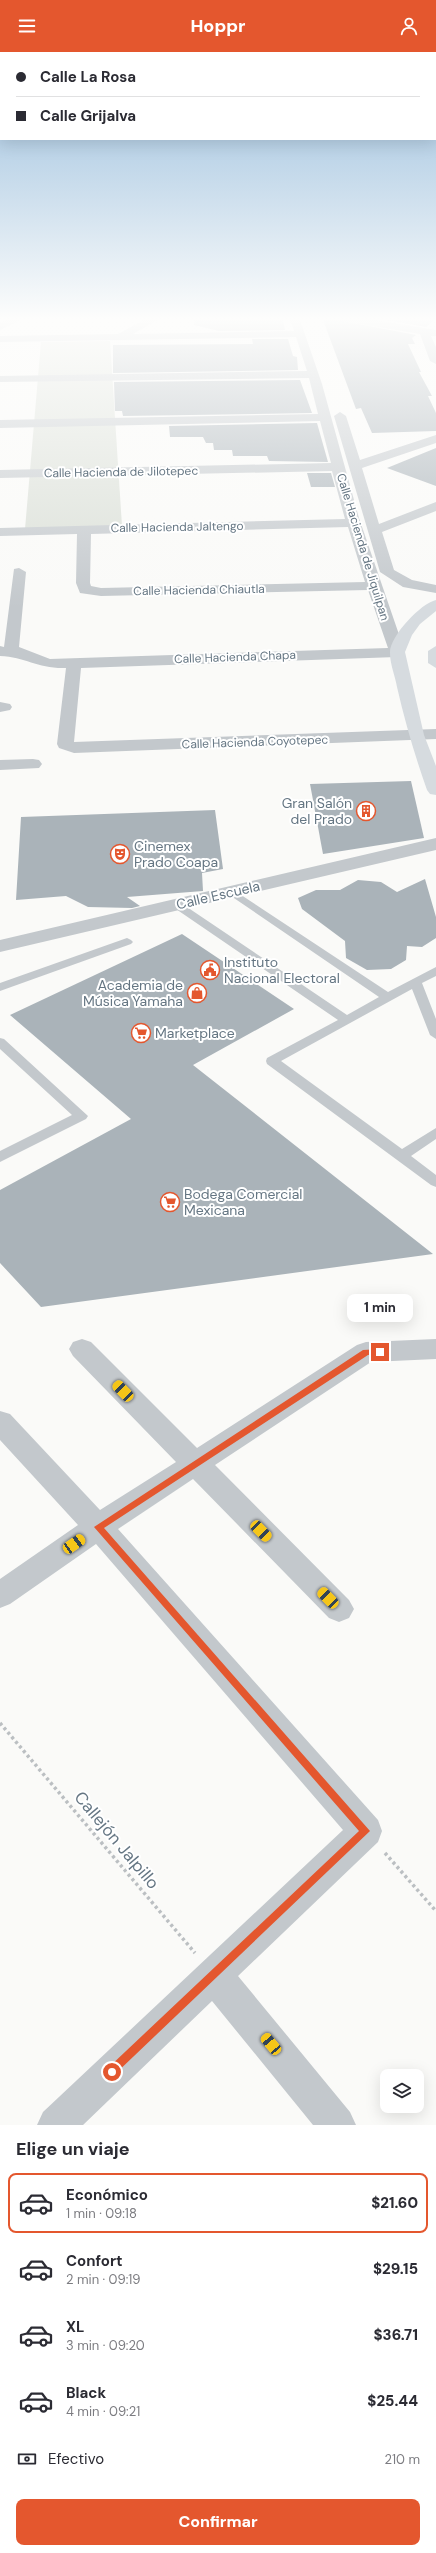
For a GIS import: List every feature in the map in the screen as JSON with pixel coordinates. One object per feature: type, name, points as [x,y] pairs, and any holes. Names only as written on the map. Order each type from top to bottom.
[{"type":"main road","points":[[436,604],[415,621],[405,634],[396,652],[416,735],[436,790]]},
{"type":"main road","points":[[436,652],[436,663]]},
{"type":"street","name":"Calle Hacienda de Jiquilpan","points":[[324,414],[346,498],[373,586],[396,652]]},
{"type":"street","name":"Calle Hacienda de Jiquilpan","points":[[339,414],[387,572],[408,584],[436,589]]},
{"type":"street","points":[[0,424],[325,417]]},
{"type":"street","points":[[355,466],[436,439]]},
{"type":"street","name":"Calle Hacienda de Jilotepec","points":[[0,474],[339,467]]},
{"type":"street","points":[[346,498],[365,499]]},
{"type":"street","points":[[374,530],[436,506]]},
{"type":"street","name":"Calle Hacienda Jaltengo","points":[[0,532],[354,523]]},
{"type":"street","name":"Calle Hacienda Chiautla","points":[[84,530],[83,583],[85,590],[101,592],[373,586]]},
{"type":"street","points":[[6,651],[19,572]]},
{"type":"street","name":"Calle Hacienda Chapa","points":[[6,651],[48,664],[396,652]]},
{"type":"street","name":"Calle Hacienda Coyotepec","points":[[74,663],[65,744],[74,748],[436,734]]},
{"type":"street","points":[[0,765],[33,764]]},
{"type":"street","name":"Calle Escuela","points":[[0,946],[436,844]]},
{"type":"street","points":[[82,1349],[339,1609]]},
{"type":"street","points":[[0,1594],[98,1527],[366,1352],[436,1349]]},
{"type":"street","points":[[0,1422],[98,1527],[366,1831],[56,2125]]},
{"type":"street","points":[[214,1975],[337,2125]]},
{"type":"lane","points":[[232,892],[388,998]]},
{"type":"lane","points":[[177,905],[347,1020]]},
{"type":"lane","points":[[0,987],[127,942]]},
{"type":"lane","points":[[436,971],[272,1061],[436,1182]]},
{"type":"lane","points":[[416,983],[436,1035]]},
{"type":"lane","points":[[0,1042],[80,1116],[0,1157]]},
{"type":"lane","points":[[402,1156],[436,1133]]},
{"type":"path","name":"Callejón Jalpillo","points":[[0,1722],[214,1975]]},
{"type":"path","points":[[366,1831],[436,1911]]},
{"type":"shaded area","points":[[35,414],[115,414],[122,526],[25,529]]},
{"type":"building","points":[[123,414],[265,414],[123,416]]},
{"type":"building","points":[[364,414],[436,414],[436,431],[372,433]]},
{"type":"building","points":[[317,423],[328,462],[269,461],[267,456],[233,456],[232,450],[214,450],[213,443],[206,443],[203,437],[170,437],[169,426]]},
{"type":"building","points":[[436,448],[436,486],[387,468]]},
{"type":"building","points":[[307,473],[331,473],[335,487],[311,487]]},
{"type":"building","name":"Gran Salón del Prado","points":[[411,781],[424,838],[323,854],[310,784]]},
{"type":"building","name":"Cinemex Prado Coapa","points":[[215,810],[223,869],[202,873],[203,891],[127,897],[140,906],[132,908],[88,907],[66,896],[16,900],[21,817]]},
{"type":"building","points":[[425,879],[436,917],[436,938],[422,947],[407,946],[406,960],[391,969],[367,970],[346,958],[345,941],[302,909],[298,898],[316,890],[340,890],[358,880],[381,882],[397,892]]},
{"type":"building","points":[[182,934],[294,1009],[193,1065],[433,1254],[41,1307],[0,1263],[0,1190],[131,1119],[10,1015]]},
{"type":"place","name":"Gran Salón del Prado","points":[[366,811]]},
{"type":"place","name":"Cinemex Prado Coapa","points":[[120,854]]},
{"type":"place","name":"Instituto Nacional Electoral","points":[[210,970]]},
{"type":"place","name":"Academia de Música Yamaha","points":[[197,993]]},
{"type":"place","name":"Marketplace","points":[[141,1033]]},
{"type":"place","name":"Bodega Comercial Mexicana","points":[[170,1202]]},
{"type":"route","points":[[112,2072],[366,1831],[98,1527],[366,1352],[380,1352]]}]
